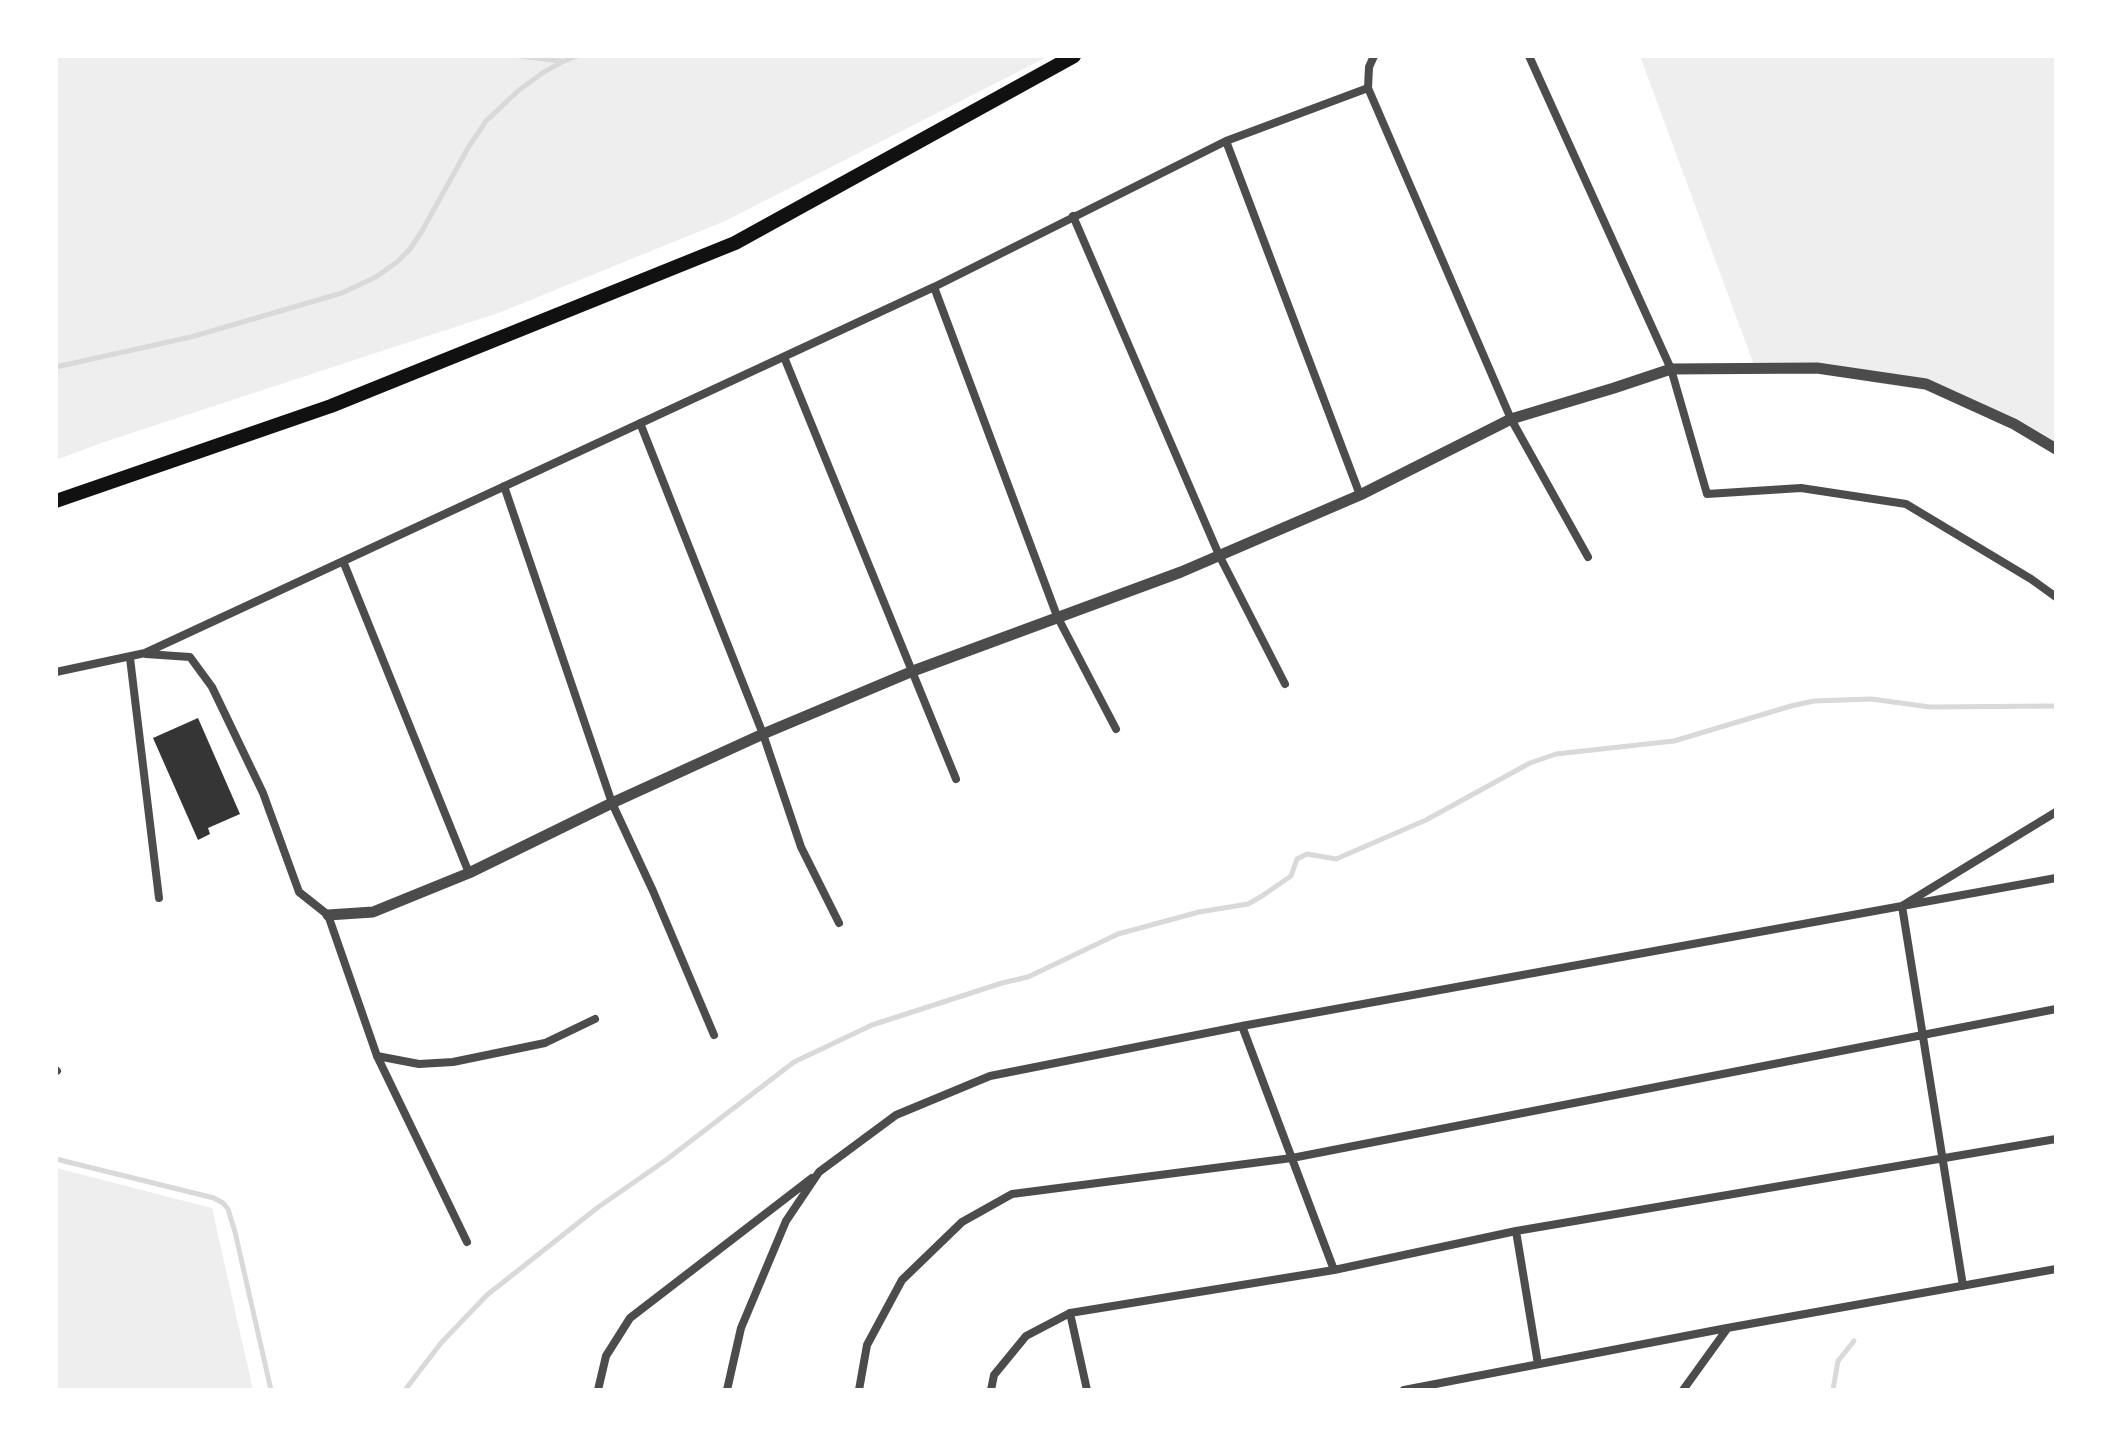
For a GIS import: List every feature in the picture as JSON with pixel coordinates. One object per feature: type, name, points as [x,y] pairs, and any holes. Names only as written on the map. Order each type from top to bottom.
[{"type":"main road","points":[[56,501],[331,406],[735,243],[1074,56]]},
{"type":"street","points":[[1374,56],[1369,67],[1368,88],[1511,419],[1588,557]]},
{"type":"street","points":[[1529,56],[1671,369],[1707,494],[1801,488],[1906,504],[2056,597]]},
{"type":"street","points":[[56,672],[145,653],[934,287],[1226,141],[1368,88]]},
{"type":"street","points":[[1226,141],[1360,495]]},
{"type":"street","points":[[1073,216],[1219,555],[1285,684]]},
{"type":"street","points":[[934,287],[1057,616],[1116,729]]},
{"type":"street","points":[[784,357],[956,779]]},
{"type":"street","points":[[328,915],[373,912],[469,873],[763,734],[913,671],[1181,572],[1360,495],[1511,419],[1671,369],[1817,368],[1926,384],[2014,424],[2056,449]]},
{"type":"street","points":[[640,423],[763,734],[801,847],[839,923]]},
{"type":"street","points":[[504,486],[612,803],[714,1035]]},
{"type":"street","points":[[343,561],[469,873]]},
{"type":"street","points":[[145,653],[190,657],[212,687],[263,793],[299,892],[328,915],[377,1056],[467,1242]]},
{"type":"street","points":[[130,658],[159,898]]},
{"type":"street","points":[[1902,906],[2056,812]]},
{"type":"street","points":[[598,1390],[606,1356],[630,1318],[896,1115],[990,1076],[1242,1026],[2056,878]]},
{"type":"street","points":[[1902,906],[1963,1286]]},
{"type":"street","points":[[859,1390],[867,1345],[902,1280],[962,1222],[1012,1194],[1292,1158],[2056,1009]]},
{"type":"street","points":[[377,1056],[419,1064],[453,1062],[545,1043],[595,1019]]},
{"type":"street","points":[[1242,1026],[1334,1270]]},
{"type":"street","points":[[991,1390],[994,1375],[1026,1336],[1070,1313],[1334,1270],[1516,1231],[2056,1139]]},
{"type":"street","points":[[727,1390],[741,1328],[786,1221],[819,1172]]},
{"type":"street","points":[[1516,1231],[1538,1364]]},
{"type":"street","points":[[1404,1390],[2056,1269]]},
{"type":"street","points":[[1070,1313],[1087,1390]]},
{"type":"street","points":[[1683,1390],[1727,1328]]},
{"type":"shaded area","points":[[56,56],[1049,56],[725,221],[501,312],[56,460]]},
{"type":"shaded area","points":[[1640,56],[2056,56],[2056,450],[1958,396],[1754,365]]},
{"type":"shaded area","points":[[56,1168],[212,1208],[253,1390],[56,1390]]},
{"type":"building","points":[[198,718],[240,814],[208,828],[210,834],[198,840],[153,738]]},
{"type":"waterway","points":[[520,56],[561,61]]},
{"type":"waterway","points":[[56,367],[191,337],[342,293],[376,277],[410,249],[486,121],[544,72],[577,56]]},
{"type":"waterway","points":[[405,1390],[441,1343],[487,1295],[597,1208],[666,1160],[794,1062],[872,1025],[1028,977],[1118,934],[1199,912],[1248,904],[1291,876],[1297,859],[1307,854],[1336,859],[1426,820],[1530,763],[1556,754],[1674,741],[1814,701],[1871,699],[1930,707],[2056,706]]},
{"type":"waterway","points":[[56,1159],[214,1198],[223,1203],[235,1232],[271,1390]]},
{"type":"waterway","points":[[1833,1390],[1838,1361],[1854,1341]]}]
